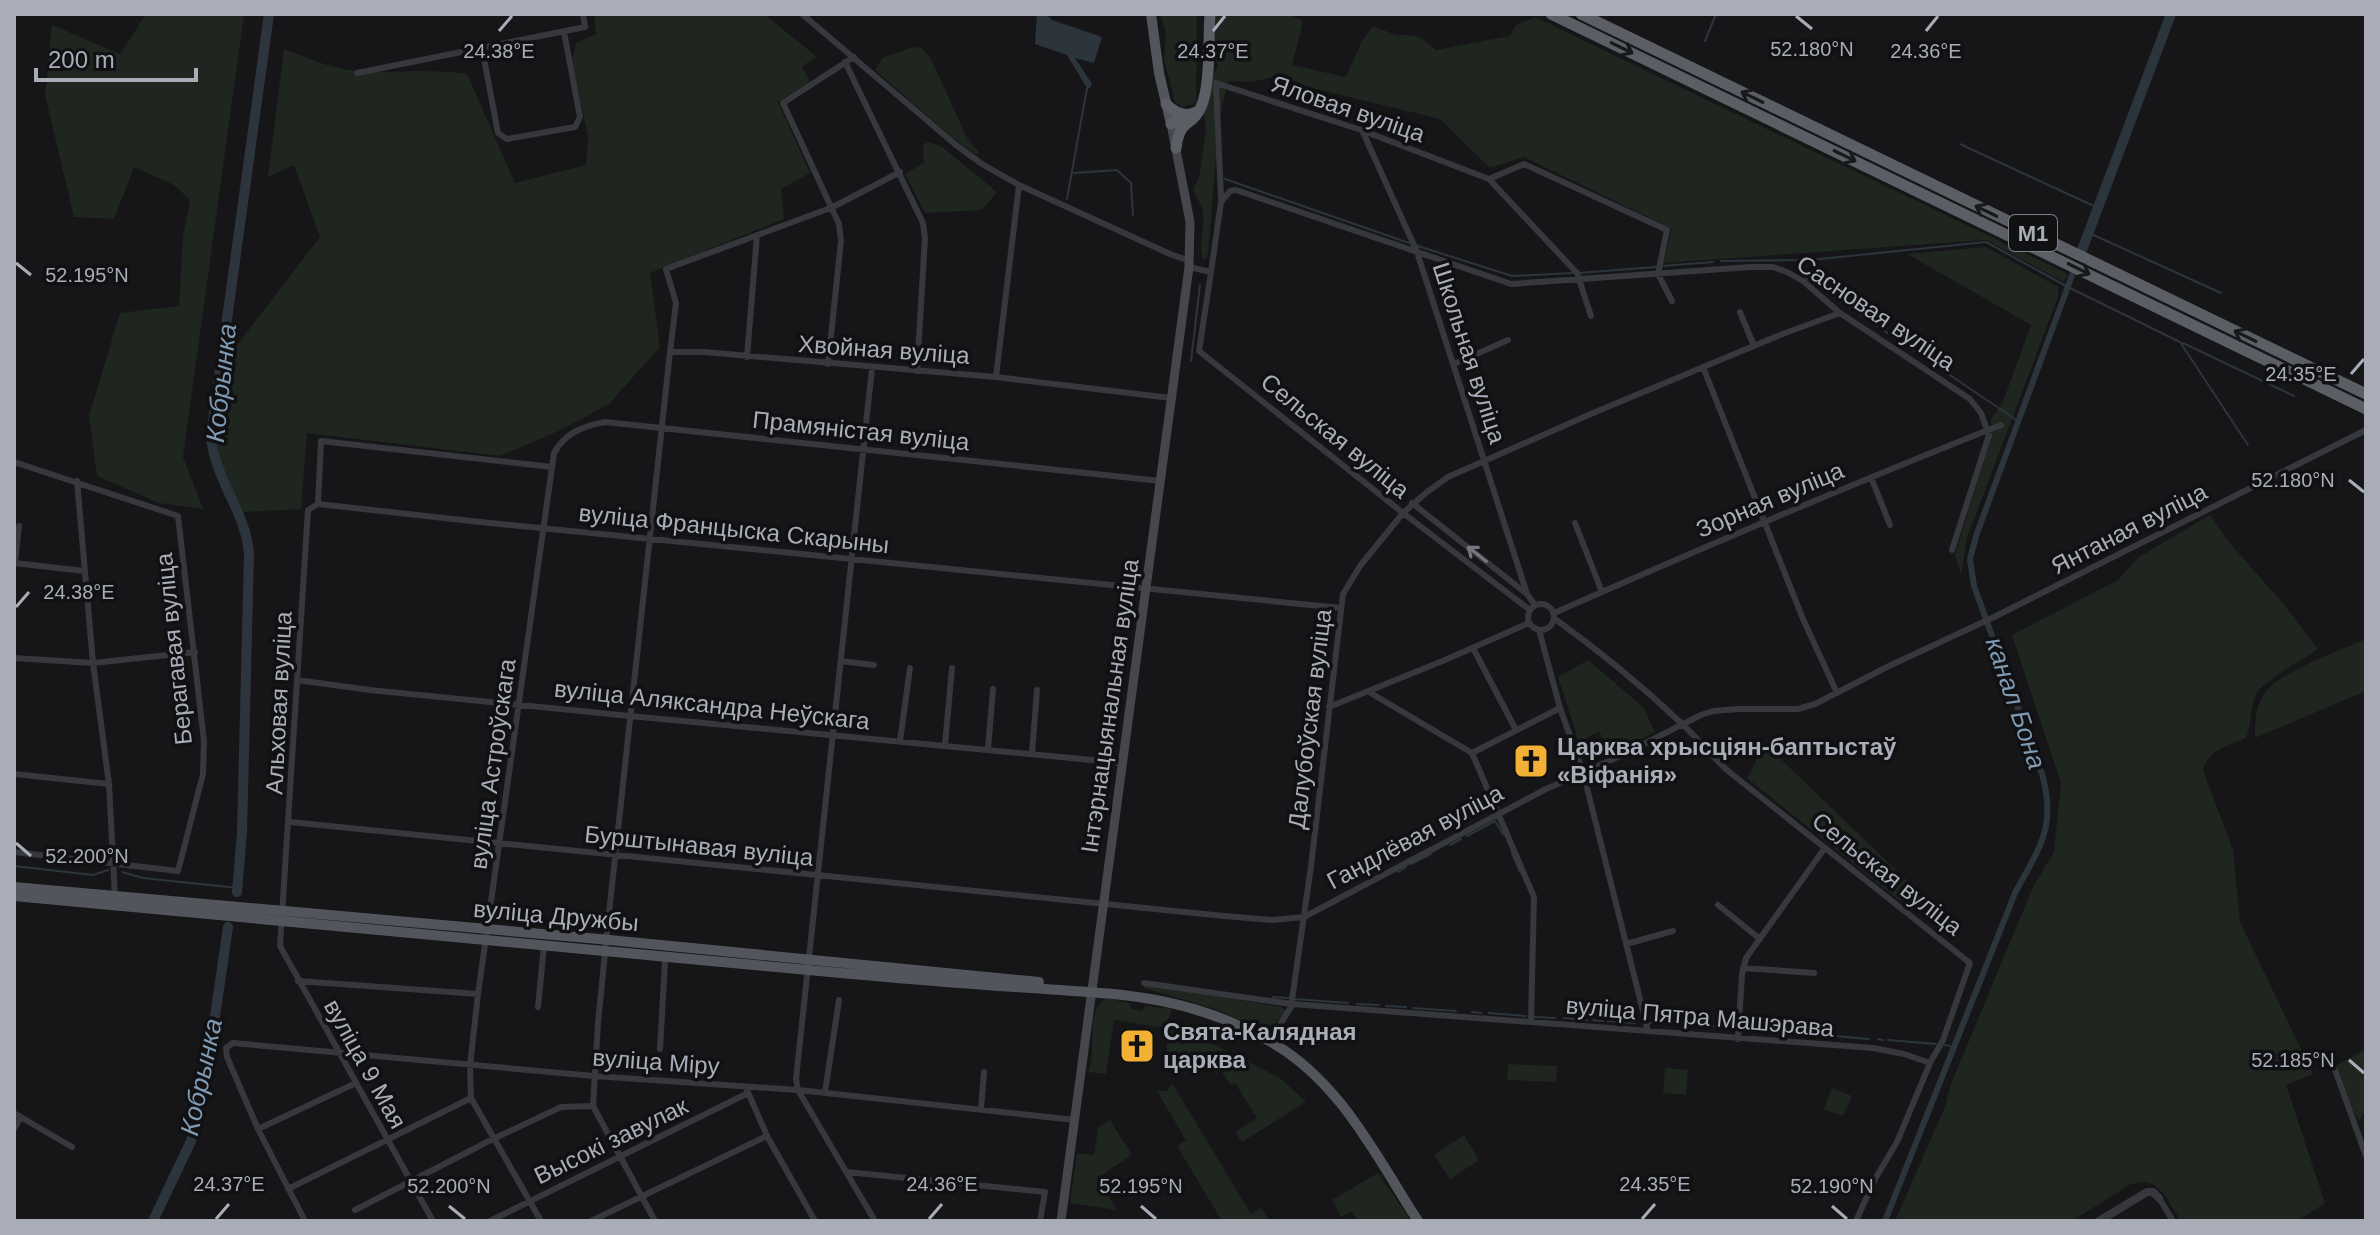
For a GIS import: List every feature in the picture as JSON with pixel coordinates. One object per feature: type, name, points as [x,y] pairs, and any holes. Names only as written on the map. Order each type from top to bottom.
[{"type":"highway","points":[[1176,148],[1178,132],[1200,110],[1206,95],[1210,14]]},
{"type":"highway","name":"М1","points":[[1551,14],[2366,409]]},
{"type":"highway","name":"М1","points":[[1581,14],[2366,394]]},
{"type":"highway","points":[[1166,104],[1174,112],[1183,114],[1191,115],[1200,110]]},
{"type":"highway","points":[[1171,124],[1200,110]]},
{"type":"main road","points":[[1151,14],[1171,124]]},
{"type":"main road","name":"Інтэрнацыянальная вуліца","points":[[1061,1221],[1192,241],[1171,124]]},
{"type":"main road","name":"вуліца Дружбы","points":[[14,887],[229,915],[345,917],[547,942],[666,947],[993,986],[1093,991]]},
{"type":"main road","name":"вуліца Дружбы","points":[[14,896],[115,900],[283,915],[426,934],[487,935]]},
{"type":"main road","name":"вуліца Дружбы","points":[[607,945],[748,964],[864,965],[1060,985],[1187,1006],[1270,1041],[1307,1066],[1334,1094],[1418,1221]]},
{"type":"street","points":[[357,73],[585,27],[583,14]]},
{"type":"street","points":[[802,14],[982,164],[1019,185],[1211,272],[1221,202]]},
{"type":"street","points":[[482,48],[498,133],[507,139],[575,127],[580,117],[564,32]]},
{"type":"street","points":[[828,364],[841,241],[839,224],[783,103],[854,57]]},
{"type":"street","points":[[845,62],[923,223],[925,238],[917,371]]},
{"type":"street","name":"Яловая вуліца","points":[[1221,202],[1216,83],[1361,130],[1489,179],[1577,273],[1591,316]]},
{"type":"street","name":"Школьная вуліца","points":[[1361,130],[1417,252],[1527,594]]},
{"type":"street","points":[[1489,179],[1524,164],[1667,230],[1658,274],[1672,301]]},
{"type":"street","points":[[655,1221],[593,1106],[630,716],[676,303],[666,269],[833,207],[900,172]]},
{"type":"street","points":[[996,377],[1019,185]]},
{"type":"street","name":"Сасновая вуліца","points":[[1221,202],[1230,191],[1251,194],[1511,284],[1773,267],[1803,281],[1840,313],[1970,399],[1981,413],[1988,430]]},
{"type":"street","points":[[747,357],[757,235]]},
{"type":"street","name":"Сельская вуліца","points":[[1211,272],[1199,351],[1403,513],[1532,608]]},
{"type":"street","points":[[1740,312],[1754,346]]},
{"type":"street","name":"Далубоўская вуліца","points":[[1270,1041],[1292,1004],[1343,594],[1360,566],[1412,503],[1448,477],[1544,433],[1840,313]]},
{"type":"street","points":[[1454,364],[1508,340]]},
{"type":"street","name":"Хвойная вуліца","points":[[670,352],[704,352],[996,377],[1171,398]]},
{"type":"street","points":[[1703,367],[1803,619],[1837,693]]},
{"type":"street","points":[[872,368],[797,1064],[798,1090],[875,1221]]},
{"type":"street","name":"Прамяністая вуліца","points":[[561,440],[588,425],[605,422],[1161,481]]},
{"type":"street","name":"Зорная вуліца","points":[[1539,630],[1550,628],[1555,616],[1602,592],[2001,425]]},
{"type":"street","points":[[1952,550],[1986,447],[1988,430]]},
{"type":"street","name":"Янтаная вуліца","points":[[1994,617],[2366,430]]},
{"type":"street","name":"вуліца Астроўскага","points":[[541,1221],[471,1098],[470,1066],[554,453],[561,440]]},
{"type":"street","points":[[318,504],[321,441],[552,467]]},
{"type":"street","points":[[14,462],[77,481],[93,663],[109,784],[115,900]]},
{"type":"street","points":[[1871,477],[1890,525]]},
{"type":"street","name":"Берагавая вуліца","points":[[77,481],[178,516],[204,741],[203,774],[178,871],[115,863]]},
{"type":"street","name":"Сельская вуліца","points":[[1412,503],[1527,594],[1532,608]]},
{"type":"street","name":"вуліца Францыска Скарыны","points":[[318,504],[1341,608]]},
{"type":"street","name":"Альховая вуліца","points":[[283,915],[308,510],[318,504]]},
{"type":"street","points":[[1575,523],[1602,592]]},
{"type":"street","points":[[19,526],[15,563],[84,571]]},
{"type":"street","points":[[1529,623],[1532,608],[1548,606],[1555,616]]},
{"type":"street","name":"Сельская вуліца","points":[[1555,616],[1683,724],[1714,759],[1970,963],[1943,1040],[1930,1063]]},
{"type":"street","name":"Гандлёвая вуліца","points":[[1104,903],[1273,920],[1304,917],[1544,790],[1683,724],[1713,711],[1807,707],[1994,617]]},
{"type":"street","points":[[1529,623],[1539,630],[1560,708],[1583,772],[1648,1031]]},
{"type":"street","points":[[1329,707],[1529,623]]},
{"type":"street","points":[[1473,648],[1516,730]]},
{"type":"street","points":[[14,658],[93,663],[195,652]]},
{"type":"street","points":[[841,661],[874,665]]},
{"type":"street","points":[[900,741],[910,668]]},
{"type":"street","points":[[945,745],[952,668]]},
{"type":"street","name":"вуліца Аляксандра Неўскага","points":[[297,680],[370,690],[1123,763]]},
{"type":"street","points":[[988,749],[993,689]]},
{"type":"street","points":[[1032,753],[1037,690]]},
{"type":"street","points":[[1369,692],[1472,753],[1534,897],[1531,1021]]},
{"type":"street","points":[[1472,753],[1560,708]]},
{"type":"street","points":[[14,774],[109,784]]},
{"type":"street","name":"Бурштынавая вуліца","points":[[290,822],[1104,903]]},
{"type":"street","points":[[1738,1039],[1746,958],[1824,849]]},
{"type":"street","points":[[14,852],[115,863]]},
{"type":"street","points":[[1718,905],[1760,939]]},
{"type":"street","name":"вуліца 9 Мая","points":[[283,915],[280,946],[433,1221]]},
{"type":"street","points":[[1626,944],[1673,931]]},
{"type":"street","points":[[538,1007],[547,942]]},
{"type":"street","points":[[660,1049],[665,962]]},
{"type":"street","points":[[1743,968],[1814,973]]},
{"type":"street","points":[[298,981],[478,994]]},
{"type":"street","name":"вуліца Пятра Машэрава","points":[[1144,983],[1292,1004],[1873,1048],[1930,1063]]},
{"type":"street","points":[[825,1092],[839,1000]]},
{"type":"street","name":"вуліца Міру","points":[[258,1129],[226,1053],[228,1045],[233,1043],[747,1090],[825,1092],[1075,1120]]},
{"type":"street","points":[[1856,1221],[1875,1179],[1897,1142],[1930,1063]]},
{"type":"street","points":[[2333,1064],[2366,1156]]},
{"type":"street","points":[[981,1109],[984,1072]]},
{"type":"street","points":[[305,1221],[258,1129],[356,1083]]},
{"type":"street","points":[[747,1090],[767,1136],[815,1221]]},
{"type":"street","name":"Высокі завулак","points":[[490,1221],[620,1158],[747,1090]]},
{"type":"street","points":[[288,1189],[471,1098]]},
{"type":"street","points":[[355,1210],[561,1107],[593,1106]]},
{"type":"street","points":[[14,1129],[17,1115],[72,1147]]},
{"type":"street","points":[[591,1221],[767,1136]]},
{"type":"street","points":[[847,1172],[1045,1192],[1040,1221]]},
{"type":"street","points":[[2099,1221],[2147,1192],[2153,1192],[2159,1198],[2173,1221]]},
{"type":"shaded area","points":[[146,14],[244,14],[183,457],[203,509],[159,503],[97,476],[89,416],[120,313],[179,306],[183,236],[190,200],[174,185],[134,167],[114,219],[74,217],[45,95],[52,25],[120,54]]},
{"type":"shaded area","points":[[594,14],[764,14],[817,57],[802,66],[810,82],[778,102],[810,173],[781,189],[784,219],[650,273],[660,347],[609,404],[561,430],[500,456],[307,433],[301,509],[243,512],[216,453],[233,350],[320,237],[294,165],[268,177],[284,49],[343,69],[467,74],[515,183],[586,165],[588,136],[572,62],[576,43],[596,34]]},
{"type":"shaded area","points":[[1037,14],[1046,14],[1052,20],[1102,37],[1094,63],[1075,58],[1092,84],[1090,88],[1087,88],[1067,55],[1035,44]]},
{"type":"shaded area","points":[[1160,14],[1197,14],[1196,102],[1183,107],[1175,102],[1164,59],[1166,32]]},
{"type":"shaded area","points":[[1214,14],[1288,14],[1303,21],[1292,65],[1346,77],[1362,41],[1372,27],[1419,37],[1436,50],[1510,36],[1515,26],[1535,17],[2068,274],[2064,282],[1986,240],[1663,263],[1672,229],[1524,157],[1490,168],[1440,119],[1273,77],[1251,82],[1228,81],[1219,120],[1209,244],[1207,258],[1203,260],[1203,213],[1193,189],[1199,178],[1206,129],[1204,113],[1212,76],[1218,67],[1212,46]]},
{"type":"shaded area","points":[[913,47],[922,48],[931,59],[967,138],[979,152],[977,155],[875,70],[882,58]]},
{"type":"shaded area","points":[[927,142],[941,146],[997,192],[982,210],[925,213],[905,174],[924,163],[923,146]]},
{"type":"shaded area","points":[[1986,247],[2058,287],[2058,297],[1967,538],[1961,575],[1955,554],[1991,439],[1991,419],[2002,404],[2031,325],[1907,254]]},
{"type":"shaded area","points":[[2210,515],[2318,649],[2260,689],[2254,700],[2246,738],[2214,753],[2203,770],[2233,850],[2240,922],[2313,1074],[2286,1085],[2325,1203],[2298,1221],[2181,1221],[2164,1194],[2153,1184],[2143,1182],[2131,1184],[2072,1221],[1895,1221],[1945,1107],[1951,1084],[2033,887],[2054,852],[2061,783],[2012,635],[2118,580],[2139,557]]},
{"type":"shaded area","points":[[2366,639],[2366,691],[2255,738],[2258,706],[2270,687],[2310,663]]},
{"type":"shaded area","points":[[1588,660],[1643,707],[1655,732],[1610,754],[1599,731],[1579,742],[1558,677]]},
{"type":"shaded area","points":[[1765,744],[1923,896],[1900,901],[1747,778]]},
{"type":"shaded area","points":[[1144,984],[1281,1007],[1285,1013],[1265,1031],[1212,1008],[1144,988]]},
{"type":"shaded area","points":[[1106,998],[1129,1003],[1132,1009],[1142,1011],[1146,1006],[1172,1009],[1165,1028],[1114,1020],[1106,1074],[1088,1072],[1095,1013]]},
{"type":"shaded area","points":[[1168,1029],[1213,1044],[1280,1078],[1306,1102],[1242,1142],[1235,1132],[1257,1118],[1235,1083],[1231,1085],[1221,1071],[1216,1073],[1209,1063],[1203,1067],[1195,1055],[1187,1060],[1179,1056],[1168,1064]]},
{"type":"shaded area","points":[[2366,1049],[2366,1110],[2359,1121],[2337,1065]]},
{"type":"shaded area","points":[[1508,1064],[1557,1066],[1556,1082],[1507,1080]]},
{"type":"shaded area","points":[[1665,1068],[1688,1070],[1686,1095],[1663,1093]]},
{"type":"shaded area","points":[[1172,1083],[1251,1214],[1261,1208],[1270,1221],[1222,1221],[1177,1146],[1186,1140],[1157,1091],[1167,1091]]},
{"type":"shaded area","points":[[1832,1088],[1852,1096],[1843,1116],[1824,1109]]},
{"type":"shaded area","points":[[1110,1120],[1132,1155],[1097,1178],[1117,1210],[1070,1203],[1077,1153],[1094,1155],[1098,1128]]},
{"type":"shaded area","points":[[1464,1135],[1479,1160],[1450,1179],[1434,1155]]},
{"type":"shaded area","points":[[1378,1173],[1409,1218],[1403,1221],[1358,1221],[1352,1211],[1341,1217],[1332,1200]]},
{"type":"waterway","name":"Кобрынка","points":[[237,892],[242,832],[249,554],[242,523],[217,465],[211,435],[269,14]]},
{"type":"waterway","points":[[1705,41],[1716,14]]},
{"type":"waterway","name":"канал Бона","points":[[2082,250],[2171,14]]},
{"type":"waterway","points":[[1067,199],[1087,88]]},
{"type":"waterway","points":[[1960,144],[2098,208]]},
{"type":"waterway","points":[[1074,173],[1117,170],[1131,183],[1133,215]]},
{"type":"waterway","points":[[1225,179],[1409,243]]},
{"type":"waterway","points":[[2089,233],[2221,293]]},
{"type":"waterway","points":[[1721,261],[1810,260],[1986,242],[2068,287],[2180,342],[2248,445]]},
{"type":"waterway","points":[[1415,245],[1512,276],[1572,273]]},
{"type":"waterway","points":[[1662,266],[1713,262]]},
{"type":"waterway","points":[[1578,273],[1656,267]]},
{"type":"waterway","name":"канал Бона","points":[[1885,1221],[2015,893],[2038,850],[2046,824],[2046,793],[2042,774],[1974,586],[1970,559],[2074,270]]},
{"type":"waterway","points":[[1803,276],[2018,421]]},
{"type":"waterway","points":[[1191,361],[1200,285]]},
{"type":"waterway","points":[[2183,343],[2294,396]]},
{"type":"waterway","points":[[1467,836],[1495,821],[1503,834]]},
{"type":"waterway","points":[[1450,845],[1461,839]]},
{"type":"waterway","points":[[1512,853],[1520,872]]},
{"type":"waterway","points":[[1411,864],[1431,854]]},
{"type":"waterway","points":[[14,866],[93,875],[108,870]]},
{"type":"waterway","points":[[1398,872],[1406,867]]},
{"type":"waterway","points":[[122,872],[143,878],[238,888]]},
{"type":"waterway","name":"Кобрынка","points":[[153,1221],[196,1124],[205,1085],[228,927]]},
{"type":"waterway","points":[[1273,997],[1289,998]]},
{"type":"waterway","points":[[1295,999],[1348,1003]]},
{"type":"waterway","points":[[1357,1004],[1379,1005]]},
{"type":"waterway","points":[[1386,1006],[1406,1007]]},
{"type":"waterway","points":[[1413,1008],[1456,1011]]},
{"type":"waterway","points":[[1472,1012],[1481,1013]]},
{"type":"waterway","points":[[1489,1013],[1526,1016]]},
{"type":"waterway","points":[[1535,1017],[1555,1018]]},
{"type":"waterway","points":[[1564,1018],[1587,1020]]},
{"type":"waterway","points":[[1593,1020],[1603,1021]]},
{"type":"waterway","points":[[1608,1021],[1635,1023]]},
{"type":"waterway","points":[[1650,1023],[1675,1023]]},
{"type":"waterway","points":[[1684,1024],[1734,1028]]},
{"type":"waterway","points":[[1743,1029],[1795,1033]]},
{"type":"waterway","points":[[1801,1033],[1814,1034]]},
{"type":"waterway","points":[[1823,1035],[1869,1039]]},
{"type":"waterway","points":[[1878,1039],[1883,1040]]},
{"type":"waterway","points":[[1888,1040],[1936,1044]]},
{"type":"waterway","points":[[1945,1045],[1955,1047]]},
{"type":"place","name":"Царква хрысціян-баптыстаў «Віфанія»","points":[[1531,761]]},
{"type":"place","name":"Свята-Калядная царква","points":[[1137,1046]]}]
